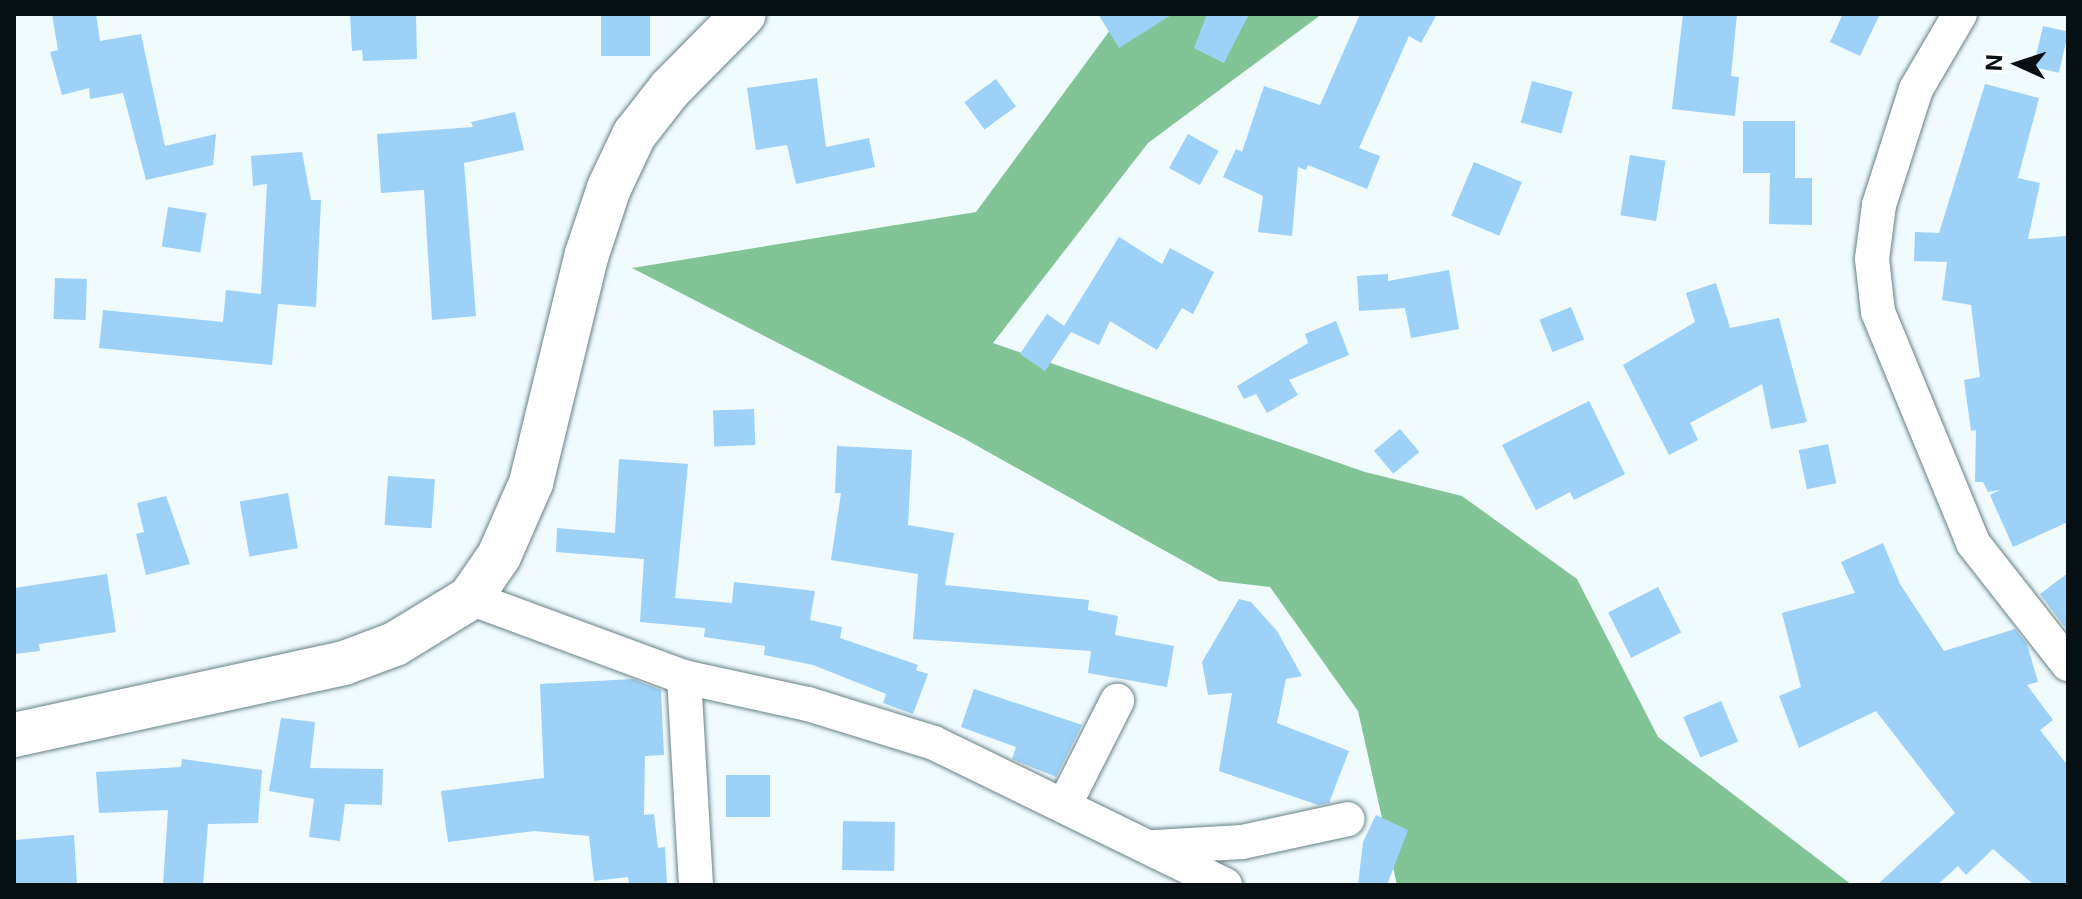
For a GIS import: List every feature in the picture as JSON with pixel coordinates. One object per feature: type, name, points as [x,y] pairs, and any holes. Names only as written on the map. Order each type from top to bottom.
[{"type":"main road","points":[[14,735],[344,663],[395,644],[470,598],[499,556],[531,483],[587,254],[609,188],[634,135],[670,89],[744,14]]},
{"type":"street","points":[[1960,14],[1916,89],[1879,205],[1872,259],[1878,312],[1973,543],[2068,664]]},
{"type":"street","points":[[470,598],[684,677],[808,704],[934,743],[1139,846],[1225,885]]},
{"type":"street","points":[[684,677],[696,885]]},
{"type":"street","points":[[1064,806],[1117,701]]},
{"type":"street","points":[[1139,846],[1218,846],[1348,819]]},
{"type":"green space","points":[[1122,14],[1322,14],[1148,143],[993,343],[1365,472],[1462,496],[1577,579],[1658,737],[1852,885],[1397,885],[1358,711],[1270,587],[1219,581],[965,439],[632,268],[976,212]]},
{"type":"building","points":[[52,14],[96,14],[100,41],[141,34],[165,146],[216,134],[213,165],[146,180],[123,93],[90,99],[89,88],[62,95],[50,52],[58,50]]},
{"type":"building","points":[[350,14],[416,14],[417,59],[363,61],[362,50],[352,51]]},
{"type":"building","points":[[601,14],[650,14],[650,56],[601,56]]},
{"type":"building","points":[[1098,14],[1173,14],[1119,48]]},
{"type":"building","points":[[1207,14],[1249,14],[1224,63],[1194,48]]},
{"type":"building","points":[[1360,14],[1437,14],[1421,43],[1409,36],[1359,148],[1380,156],[1367,189],[1308,165],[1306,170],[1298,167],[1292,236],[1258,232],[1263,196],[1223,177],[1236,149],[1242,152],[1264,86],[1320,105]]},
{"type":"building","points":[[1683,14],[1737,14],[1731,76],[1739,77],[1735,116],[1672,109]]},
{"type":"building","points":[[1843,14],[1880,14],[1860,56],[1830,42]]},
{"type":"building","points":[[2043,26],[2068,32],[2059,73],[2034,67]]},
{"type":"building","points":[[817,78],[826,147],[869,138],[875,167],[796,184],[787,145],[756,150],[747,88]]},
{"type":"building","points":[[996,79],[1016,107],[984,129],[964,102]]},
{"type":"building","points":[[1532,81],[1573,92],[1561,133],[1521,123]]},
{"type":"building","points":[[1985,84],[2039,98],[2018,178],[2040,183],[2028,239],[2066,236],[2068,262],[2068,522],[2013,547],[1990,495],[2000,490],[1988,492],[1983,482],[1975,482],[1976,430],[1971,431],[1964,380],[1980,377],[1971,305],[1942,300],[1947,262],[1914,261],[1915,232],[1939,233]]},
{"type":"building","points":[[515,112],[524,150],[464,163],[476,316],[432,320],[424,190],[381,193],[377,134],[473,127],[471,122]]},
{"type":"building","points":[[1743,121],[1795,121],[1795,178],[1812,178],[1812,225],[1769,224],[1770,173],[1743,173]]},
{"type":"building","points":[[1188,134],[1219,151],[1200,185],[1169,168]]},
{"type":"building","points":[[302,152],[311,200],[321,200],[316,307],[278,304],[272,365],[99,348],[103,310],[223,322],[226,290],[261,294],[267,184],[253,186],[251,156]]},
{"type":"building","points":[[1630,155],[1666,161],[1656,221],[1620,215]]},
{"type":"building","points":[[1474,162],[1522,182],[1499,236],[1451,215]]},
{"type":"building","points":[[168,207],[207,213],[200,253],[162,247]]},
{"type":"building","points":[[1119,237],[1162,264],[1170,248],[1214,272],[1193,314],[1182,308],[1157,350],[1110,321],[1099,345],[1071,332],[1045,371],[1020,354],[1047,314],[1064,326]]},
{"type":"building","points":[[1449,270],[1459,329],[1411,338],[1405,308],[1359,311],[1357,276],[1388,274],[1388,281]]},
{"type":"building","points":[[55,278],[87,279],[86,320],[54,319]]},
{"type":"building","points":[[1716,283],[1730,328],[1779,318],[1807,422],[1771,429],[1762,384],[1690,423],[1698,440],[1669,455],[1623,365],[1695,322],[1686,293]]},
{"type":"building","points":[[1571,307],[1584,339],[1553,352],[1539,320]]},
{"type":"building","points":[[1336,321],[1349,355],[1289,380],[1298,395],[1267,413],[1256,394],[1244,399],[1237,386],[1308,343],[1305,334]]},
{"type":"building","points":[[1589,401],[1625,474],[1574,500],[1570,492],[1536,510],[1502,445]]},
{"type":"building","points":[[754,409],[755,445],[714,446],[713,410]]},
{"type":"building","points":[[1400,429],[1419,452],[1393,474],[1374,451]]},
{"type":"building","points":[[1828,444],[1836,483],[1807,489],[1799,450]]},
{"type":"building","points":[[837,446],[912,450],[908,525],[954,533],[945,585],[1089,600],[1088,610],[1118,616],[1115,635],[1174,646],[1167,687],[1088,673],[1091,651],[913,639],[918,574],[831,560],[841,493],[835,493]]},
{"type":"building","points":[[619,459],[688,464],[675,598],[732,603],[734,582],[815,591],[810,620],[842,627],[840,638],[918,665],[916,670],[928,674],[913,714],[883,703],[886,694],[813,665],[764,655],[765,646],[704,637],[705,628],[640,622],[644,559],[556,552],[557,528],[615,533]]},
{"type":"building","points":[[388,476],[435,479],[431,528],[385,525]]},
{"type":"building","points":[[288,493],[298,548],[249,557],[240,502]]},
{"type":"building","points":[[166,496],[190,564],[146,575],[136,534],[144,532],[137,503]]},
{"type":"building","points":[[1883,543],[1900,584],[1944,651],[2015,629],[2027,644],[2038,682],[2027,685],[2053,720],[2040,730],[2068,766],[2068,885],[2034,885],[1993,849],[1966,875],[1958,866],[1937,885],[1877,885],[1955,813],[1876,711],[1799,748],[1779,696],[1801,687],[1782,613],[1855,593],[1841,562]]},
{"type":"building","points":[[2068,573],[2068,631],[2040,594]]},
{"type":"building","points":[[107,574],[116,632],[39,644],[40,651],[14,654],[14,588]]},
{"type":"building","points":[[1658,587],[1681,632],[1631,658],[1608,612]]},
{"type":"building","points":[[1239,599],[1251,602],[1277,631],[1302,676],[1286,679],[1277,723],[1349,751],[1329,803],[1318,805],[1219,771],[1232,693],[1208,695],[1202,662]]},
{"type":"building","points":[[633,679],[661,690],[664,755],[645,756],[644,815],[654,814],[658,848],[665,847],[667,884],[629,885],[628,877],[594,881],[589,836],[534,831],[448,842],[441,791],[544,778],[540,684]]},
{"type":"building","points":[[974,689],[1082,725],[1056,777],[1012,759],[1016,747],[961,727]]},
{"type":"building","points":[[1721,701],[1738,742],[1700,758],[1683,717]]},
{"type":"building","points":[[281,718],[315,722],[310,768],[383,769],[382,805],[345,804],[340,841],[309,837],[314,799],[269,791]]},
{"type":"building","points":[[182,759],[262,770],[258,823],[208,824],[203,885],[163,885],[168,810],[99,813],[96,772],[181,767]]},
{"type":"building","points":[[726,775],[770,775],[770,817],[726,817]]},
{"type":"building","points":[[1376,815],[1408,830],[1387,885],[1358,885],[1363,842]]},
{"type":"building","points":[[843,821],[895,822],[894,871],[842,870]]},
{"type":"building","points":[[74,835],[77,885],[14,885],[14,840]]}]
